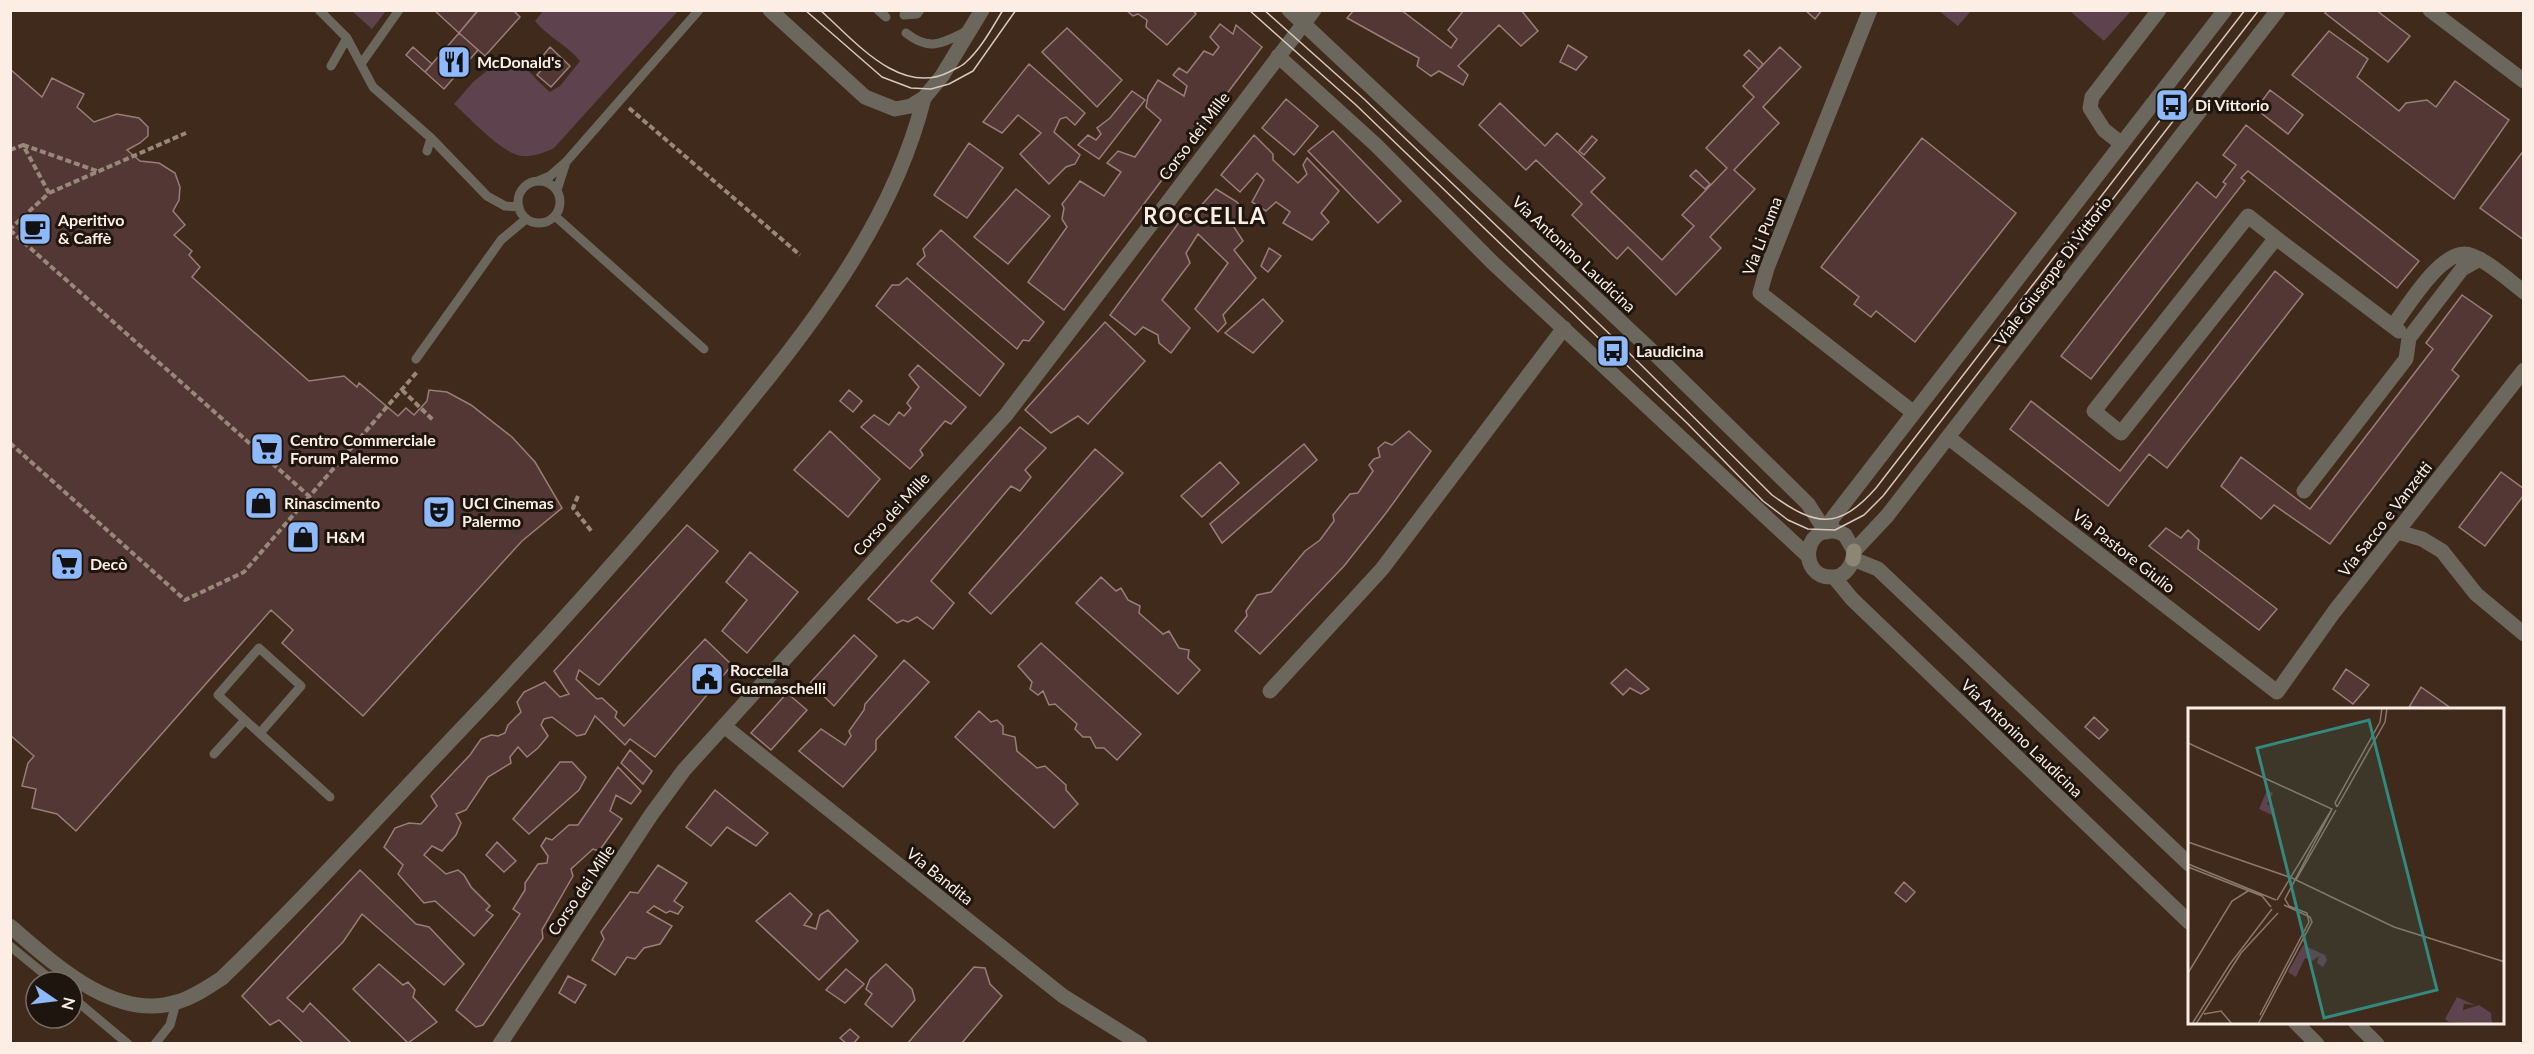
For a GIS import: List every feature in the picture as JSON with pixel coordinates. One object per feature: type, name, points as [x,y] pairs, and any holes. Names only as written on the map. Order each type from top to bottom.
[{"type":"street","points":[[770,10],[865,97],[895,109],[911,106],[924,98]]},
{"type":"street","points":[[10,926],[59,968],[86,985],[116,999],[149,1006],[176,1003],[222,978],[554,631],[652,521],[758,390],[848,268],[902,168],[924,98],[982,10]]},
{"type":"street","name":"Via Antonino Laudicina","points":[[1289,10],[1654,353],[1808,504],[1828,531]]},
{"type":"street","name":"Corso dei Mille","points":[[500,1044],[651,815],[684,770],[1005,415],[1096,299],[1314,10]]},
{"type":"street","name":"Via Li Puma","points":[[1870,10],[1767,268],[1760,293],[1914,413]]},
{"type":"street","points":[[2122,144],[2104,130],[2090,108],[2092,97],[2159,10]]},
{"type":"street","name":"Viale Giuseppe Di Vittorio","points":[[1828,531],[1832,519],[2225,10]]},
{"type":"street","name":"Viale Giuseppe Di Vittorio","points":[[1853,555],[1949,438],[2278,10]]},
{"type":"street","points":[[2430,10],[2523,81]]},
{"type":"street","points":[[1278,56],[1376,145],[1492,262],[1808,556],[1816,571],[1823,576],[1834,577],[1845,572],[1853,555],[1845,535],[1828,531],[1812,540],[1808,556]]},
{"type":"street","points":[[2276,238],[2121,433],[2094,411],[2248,216],[2409,338]]},
{"type":"street","points":[[2393,326],[2436,270],[2448,259],[2465,253],[2480,259],[2523,292]]},
{"type":"street","points":[[2304,492],[2406,359],[2409,338],[2462,269],[2480,259]]},
{"type":"street","points":[[1270,691],[1382,569],[1564,328]]},
{"type":"street","name":"Via Sacco e Vanzetti","points":[[2277,692],[2334,612],[2523,370]]},
{"type":"street","name":"Via Pastore Giulio","points":[[1949,438],[2277,692]]},
{"type":"street","points":[[2398,532],[2422,539],[2442,551],[2476,594],[2523,634]]},
{"type":"street","name":"Via Antonino Laudicina","points":[[1853,555],[1878,569],[2188,863]]},
{"type":"street","name":"Via Antonino Laudicina","points":[[1834,577],[1851,599],[2188,921]]},
{"type":"street","name":"Via Bandita","points":[[724,726],[1063,996],[1140,1044]]},
{"type":"street","points":[[2296,1024],[2317,1044]]},
{"type":"street","points":[[2356,1024],[2377,1044]]},
{"type":"lane","points":[[319,10],[347,38],[373,87],[431,138],[487,196],[505,206],[519,204]]},
{"type":"lane","points":[[361,64],[399,10]]},
{"type":"lane","points":[[538,181],[552,185],[557,190],[561,204],[555,216],[538,224],[526,219],[519,204],[525,187],[538,181],[550,176],[566,162],[699,10]]},
{"type":"lane","points":[[904,15],[917,14],[920,10]]},
{"type":"lane","points":[[906,33],[916,41],[928,45],[941,43],[970,30]]},
{"type":"lane","points":[[331,66],[347,38]]},
{"type":"lane","points":[[427,151],[431,138]]},
{"type":"lane","points":[[557,190],[566,162]]},
{"type":"lane","points":[[555,216],[704,349]]},
{"type":"lane","points":[[416,359],[501,240],[526,219]]},
{"type":"lane","points":[[260,733],[301,686],[259,648],[218,695],[330,797]]},
{"type":"lane","points":[[214,754],[245,720]]},
{"type":"lane","points":[[10,946],[39,970]]},
{"type":"lane","points":[[155,1044],[170,1024],[176,1003]]},
{"type":"lane","points":[[84,1007],[128,1044]]},
{"type":"path","points":[[628,107],[800,255]]},
{"type":"path","points":[[186,133],[49,193],[10,230],[310,497]]},
{"type":"path","points":[[10,150],[23,145],[98,172]]},
{"type":"path","points":[[23,145],[49,193]]},
{"type":"path","points":[[10,443],[185,600],[244,572],[418,372]]},
{"type":"path","points":[[402,390],[433,420]]},
{"type":"path","points":[[578,496],[573,508],[593,533]]},
{"type":"shaded area","points":[[352,11],[386,11],[372,29]]},
{"type":"shaded area","points":[[543,11],[678,11],[554,148],[534,155],[522,156],[505,149],[454,104],[473,82],[508,54],[520,62],[550,92],[560,86],[580,61],[535,21]]},
{"type":"shaded area","points":[[1939,11],[1971,11],[1958,26]]},
{"type":"shaded area","points":[[2070,11],[2131,11],[2104,41]]},
{"type":"building","points":[[434,10],[476,10],[477,12],[459,33]]},
{"type":"building","points":[[478,10],[513,10],[520,17],[485,56],[459,33]]},
{"type":"building","points":[[1126,10],[1193,10],[1196,14],[1167,45],[1146,27],[1147,20],[1138,14],[1133,16]]},
{"type":"building","points":[[1354,10],[1401,10],[1451,48],[1457,39],[1448,30],[1464,10],[1521,10],[1538,31],[1521,46],[1499,25],[1458,66],[1468,75],[1463,85],[1439,71],[1431,76],[1417,66],[1419,58],[1347,18]]},
{"type":"building","points":[[1805,10],[1822,10],[1815,19]]},
{"type":"building","points":[[2327,10],[2376,10],[2410,36],[2388,62],[2325,13]]},
{"type":"building","points":[[1220,24],[1233,34],[1236,25],[1262,47],[1064,310],[1028,282],[1067,227],[1062,219],[1064,208],[1062,204],[1080,181],[1104,196],[1121,172],[1107,163],[1118,151],[1135,157],[1161,120],[1146,107],[1148,96],[1158,80],[1184,96],[1187,86],[1173,75],[1179,68],[1187,73],[1204,51],[1213,55],[1219,47],[1210,37]]},
{"type":"building","points":[[1067,28],[1122,80],[1097,107],[1042,52]]},
{"type":"building","points":[[2329,31],[2368,59],[2357,77],[2399,111],[2406,103],[2427,100],[2436,107],[2455,81],[2509,120],[2454,199],[2292,75]]},
{"type":"building","points":[[459,33],[478,50],[444,89],[425,72]]},
{"type":"building","points":[[1568,45],[1587,57],[1576,70],[1560,62]]},
{"type":"building","points":[[413,47],[432,64],[425,72],[406,55]]},
{"type":"building","points":[[550,47],[570,66],[551,87],[537,75],[543,68],[537,63]]},
{"type":"building","points":[[1780,47],[1801,67],[1763,107],[1779,123],[1734,170],[1755,189],[1710,237],[1721,248],[1676,295],[1628,247],[1617,259],[1572,215],[1582,204],[1536,160],[1526,170],[1479,125],[1500,103],[1545,146],[1557,133],[1605,178],[1591,192],[1662,260],[1694,226],[1682,215],[1727,168],[1706,148],[1754,97],[1743,86]]},
{"type":"building","points":[[1749,50],[1763,64],[1759,69],[1744,55]]},
{"type":"building","points":[[1029,64],[1085,113],[1075,125],[1066,117],[1060,119],[1054,132],[1080,155],[1075,164],[1066,167],[1049,184],[1020,154],[1041,133],[1018,115],[1002,133],[983,122]]},
{"type":"building","name":"Centro Commerciale Forum Palermo","points":[[10,69],[42,97],[52,78],[84,94],[77,107],[94,122],[117,114],[139,118],[148,127],[148,136],[127,150],[140,161],[159,163],[175,173],[180,187],[179,200],[173,211],[185,225],[174,235],[192,251],[189,255],[200,267],[192,277],[309,381],[344,376],[357,387],[359,383],[398,416],[406,408],[414,415],[427,401],[429,390],[447,392],[471,405],[512,437],[535,462],[562,508],[522,541],[363,716],[282,643],[293,630],[271,610],[76,831],[57,814],[32,808],[36,789],[22,786],[28,763],[34,756],[10,735]]},
{"type":"building","points":[[2270,90],[2303,115],[2288,134],[2256,109]]},
{"type":"building","points":[[1132,91],[1145,100],[1099,159],[1078,145],[1088,135],[1096,140],[1101,134],[1097,128],[1110,118]]},
{"type":"building","points":[[1286,99],[1318,126],[1294,155],[1262,128]]},
{"type":"building","points":[[2246,125],[2419,261],[2397,288],[2248,171],[2241,178],[2245,181],[2091,379],[2061,356],[2197,182],[2216,198],[2226,184],[2223,182],[2236,165],[2223,155]]},
{"type":"building","points":[[1333,131],[1401,201],[1378,223],[1308,151]]},
{"type":"building","points":[[1254,135],[1273,154],[1273,160],[1298,183],[1307,174],[1303,165],[1307,158],[1339,191],[1321,213],[1329,222],[1312,240],[1283,223],[1290,212],[1276,202],[1266,211],[1252,202],[1264,180],[1257,173],[1240,192],[1221,175]]},
{"type":"building","points":[[1592,136],[1597,140],[1584,155],[1579,151]]},
{"type":"building","points":[[1922,138],[2016,213],[1915,342],[1876,311],[1871,317],[1854,304],[1859,297],[1821,267]]},
{"type":"building","points":[[969,143],[1003,168],[967,218],[934,195]]},
{"type":"building","points":[[2524,150],[2524,240],[2480,208]]},
{"type":"building","points":[[1696,170],[1710,184],[1705,189],[1690,176]]},
{"type":"building","points":[[1016,189],[1050,216],[1008,264],[974,237]]},
{"type":"building","points":[[1216,189],[1237,202],[1244,212],[1234,227],[1243,241],[1234,250],[1256,278],[1223,315],[1226,323],[1218,332],[1195,309],[1228,263],[1198,234],[1186,253],[1190,263],[1162,300],[1190,328],[1171,353],[1159,343],[1158,335],[1143,327],[1135,335],[1110,315],[1189,209],[1197,210]]},
{"type":"building","points":[[941,230],[1044,322],[1029,341],[1023,340],[1017,349],[917,264],[925,256],[923,249]]},
{"type":"building","points":[[1269,248],[1281,256],[1268,272],[1261,266]]},
{"type":"building","points":[[2275,271],[2303,294],[2167,468],[2149,454],[2108,506],[2010,429],[2031,401],[2120,471]]},
{"type":"building","points":[[907,278],[1004,364],[980,396],[876,306],[892,285],[899,285]]},
{"type":"building","points":[[2462,295],[2492,316],[2452,370],[2459,376],[2330,544],[2274,505],[2261,519],[2221,486],[2241,457],[2310,509],[2433,349],[2426,343]]},
{"type":"building","points":[[1263,299],[1283,321],[1253,353],[1225,333]]},
{"type":"building","points":[[1105,322],[1145,361],[1088,424],[1078,416],[1051,433],[1025,410]]},
{"type":"building","points":[[918,365],[966,407],[951,424],[945,421],[920,450],[923,455],[910,469],[861,427],[874,415],[889,425],[899,412],[904,416],[911,408],[907,403],[919,387],[909,375]]},
{"type":"building","points":[[849,390],[862,401],[853,412],[840,401]]},
{"type":"building","points":[[1020,427],[1046,448],[1025,470],[1031,477],[1020,491],[1011,486],[931,581],[954,603],[933,629],[917,617],[908,622],[903,620],[897,623],[868,599]]},
{"type":"building","points":[[830,431],[880,479],[848,517],[794,470]]},
{"type":"building","points":[[1409,431],[1431,451],[1344,566],[1260,654],[1235,631],[1247,616],[1246,611],[1257,595],[1271,592],[1305,551],[1320,540],[1334,521],[1333,515],[1350,494],[1358,493],[1373,471],[1369,465],[1374,459],[1380,457],[1378,448],[1385,442],[1392,445]]},
{"type":"building","points":[[1304,444],[1317,460],[1222,543],[1210,524]]},
{"type":"building","points":[[1095,449],[1123,473],[991,614],[969,593]]},
{"type":"building","points":[[1220,462],[1239,483],[1202,517],[1181,496]]},
{"type":"building","points":[[2501,472],[2524,489],[2524,495],[2485,546],[2459,527]]},
{"type":"building","points":[[687,525],[718,551],[599,685],[579,670],[576,679],[597,699],[602,698],[617,712],[615,717],[624,726],[705,639],[732,665],[655,757],[630,739],[625,745],[595,716],[585,734],[577,736],[552,717],[544,719],[541,725],[548,736],[538,748],[527,757],[518,747],[510,757],[511,763],[488,777],[466,810],[456,814],[461,823],[456,835],[442,851],[432,846],[424,855],[446,874],[458,870],[490,906],[486,910],[493,915],[474,936],[435,901],[424,903],[398,874],[403,865],[384,847],[395,828],[409,823],[421,824],[437,806],[431,796],[470,755],[481,739],[505,733],[508,725],[521,712],[517,702],[524,692],[545,682],[560,697],[569,694],[554,671]]},
{"type":"building","points":[[2166,528],[2181,538],[2188,530],[2199,540],[2198,549],[2277,609],[2259,630],[2149,546]]},
{"type":"building","points":[[750,552],[798,592],[747,653],[722,631],[747,600],[726,582]]},
{"type":"building","points":[[1101,577],[1116,591],[1121,588],[1128,600],[1140,606],[1139,613],[1163,634],[1169,631],[1179,648],[1189,650],[1188,658],[1200,670],[1178,694],[1076,603]]},
{"type":"building","points":[[854,635],[877,656],[834,706],[810,683]]},
{"type":"building","points":[[1041,643],[1141,734],[1117,760],[1104,748],[1096,748],[1090,737],[1083,737],[1075,729],[1077,724],[1055,704],[1049,705],[1043,691],[1038,695],[1030,689],[1032,682],[1018,666]]},
{"type":"building","points":[[904,660],[929,682],[876,740],[876,750],[843,787],[799,751],[821,729],[845,745],[851,736],[849,731],[864,710],[865,704]]},
{"type":"building","points":[[1626,669],[1649,689],[1641,694],[1630,688],[1623,695],[1611,683]]},
{"type":"building","points":[[2346,669],[2369,685],[2353,704],[2333,689]]},
{"type":"building","points":[[2421,687],[2451,708],[2430,708],[2409,707]]},
{"type":"building","points":[[787,693],[807,710],[771,750],[751,733]]},
{"type":"building","points":[[979,711],[991,722],[997,720],[1003,726],[1003,734],[1015,737],[1017,751],[1037,768],[1045,766],[1066,785],[1066,790],[1078,804],[1054,828],[955,737]]},
{"type":"building","points":[[2094,717],[2108,730],[2099,739],[2085,727]]},
{"type":"building","points":[[630,750],[652,771],[643,784],[621,763]]},
{"type":"building","points":[[560,762],[572,762],[586,777],[579,790],[529,834],[513,819]]},
{"type":"building","points":[[618,767],[641,791],[631,804],[616,795],[610,811],[622,819],[599,851],[593,849],[571,869],[573,876],[542,930],[543,938],[483,1025],[476,1027],[456,1010],[520,914],[513,909],[525,890],[525,883],[538,864],[547,863],[548,856],[541,846],[546,838],[552,840],[569,825],[578,825]]},
{"type":"building","points":[[715,790],[768,833],[756,846],[727,827],[711,846],[686,827]]},
{"type":"building","points":[[497,842],[516,861],[504,872],[486,855]]},
{"type":"building","points":[[658,865],[687,883],[674,901],[683,907],[678,914],[670,911],[666,913],[654,906],[647,912],[672,926],[660,944],[644,948],[635,959],[627,957],[615,975],[592,960],[604,939],[601,932],[630,892],[638,893]]},
{"type":"building","points":[[360,870],[416,924],[429,927],[464,964],[444,985],[362,914],[343,942],[287,998],[303,1012],[310,1003],[352,1044],[304,1044],[279,1020],[270,1025],[242,996]]},
{"type":"building","points":[[1904,882],[1915,892],[1906,902],[1895,893]]},
{"type":"building","points":[[790,893],[812,914],[804,925],[816,929],[820,915],[828,910],[858,941],[819,980],[756,921]]},
{"type":"building","points":[[379,964],[403,985],[408,982],[415,990],[413,997],[437,1022],[408,1043],[353,989]]},
{"type":"building","points":[[886,964],[912,989],[915,1000],[892,1027],[865,1004],[872,994],[866,989],[870,979]]},
{"type":"building","points":[[974,967],[985,968],[990,984],[1002,996],[961,1044],[907,1044]]},
{"type":"building","points":[[846,969],[864,984],[845,1003],[826,990]]},
{"type":"building","points":[[568,976],[586,985],[575,1003],[559,993]]},
{"type":"building","points":[[850,1029],[859,1037],[853,1044],[847,1044],[840,1038]]},
{"type":"tram line","points":[[805,10],[882,77],[911,88],[931,89],[949,84],[973,71],[1016,10]]},
{"type":"tram line","points":[[820,10],[879,62],[913,77],[931,78],[965,63],[981,45],[1003,10]]},
{"type":"tram line","points":[[1249,10],[1356,105],[1688,424],[1763,501],[1788,520],[1808,529],[1835,530],[1864,515],[1883,496],[2259,10]]},
{"type":"tram line","points":[[1264,10],[1364,99],[1619,343],[1772,495],[1801,513],[1814,518],[1826,519],[1850,512],[1876,488],[2245,10]]},
{"type":"place","name":"McDonald's","points":[[454,62]]},
{"type":"place","name":"Di Vittorio","points":[[2172,105]]},
{"type":"place","name":"Aperitivo & Caffè","points":[[35,229]]},
{"type":"place","name":"Laudicina","points":[[1613,351]]},
{"type":"place","name":"Centro Commerciale Forum Palermo","points":[[267,449]]},
{"type":"place","name":"Rinascimento","points":[[261,503]]},
{"type":"place","name":"UCI Cinemas Palermo","points":[[439,512]]},
{"type":"place","name":"H&M","points":[[303,537]]},
{"type":"place","name":"Decò","points":[[67,564]]},
{"type":"place","name":"Roccella Guarnaschelli","points":[[707,679]]},
{"type":"district","name":"ROCCELLA","points":[[1205,216]]}]
